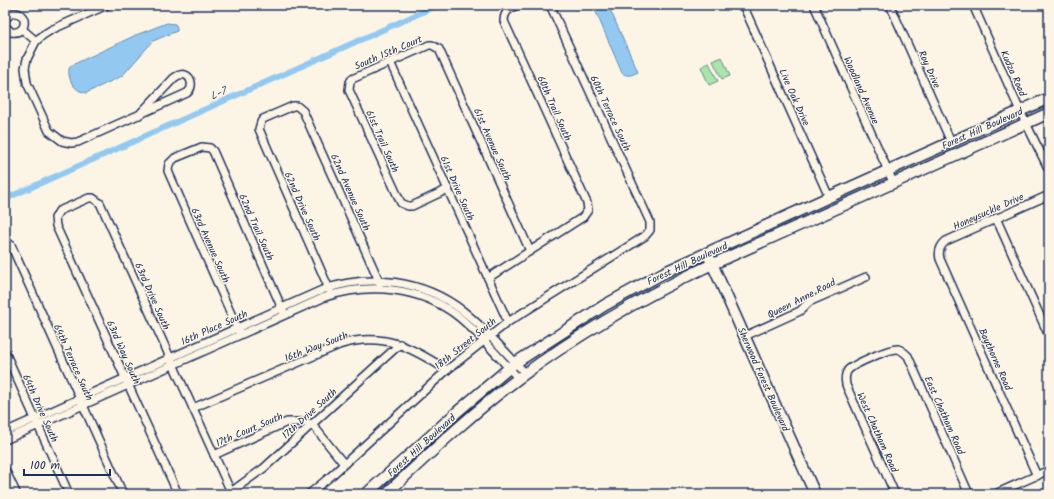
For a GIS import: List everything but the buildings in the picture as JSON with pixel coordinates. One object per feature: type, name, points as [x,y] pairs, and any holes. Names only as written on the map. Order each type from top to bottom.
[{"type":"main road","name":"Forest Hill Boulevard","points":[[366,494],[512,366],[578,322],[619,297],[665,272],[1049,98]]},
{"type":"main road","name":"Forest Hill Boulevard","points":[[386,494],[465,422],[522,376],[586,332],[613,316],[673,283],[893,182],[1049,113]]},
{"type":"main road","name":"Sherwood Forest Boulevard","points":[[708,253],[712,265],[815,494]]},
{"type":"main road","points":[[374,494],[406,466],[419,450],[420,446]]},
{"type":"main road","points":[[5,473],[15,494]]},
{"type":"street","points":[[107,5],[51,30],[36,41],[27,59],[25,68],[27,83],[49,131],[62,141],[70,143],[78,142],[139,115],[187,93],[191,90],[192,84],[190,79],[186,75],[181,75],[174,78],[139,115]]},
{"type":"street","name":"60th Trail South","points":[[517,5],[505,13],[504,21],[587,203],[588,210],[583,217],[530,251]]},
{"type":"street","name":"60th Terrace South","points":[[550,5],[650,222],[650,230]]},
{"type":"street","name":"Live Oak Drive","points":[[743,5],[829,197]]},
{"type":"street","name":"Woodland Avenue","points":[[814,5],[893,182]]},
{"type":"street","name":"Roy Drive","points":[[890,5],[951,142]]},
{"type":"street","name":"Kudza Road","points":[[973,5],[1020,111],[1049,170]]},
{"type":"street","points":[[5,17],[12,13],[18,13],[21,15],[24,20],[22,29]]},
{"type":"street","points":[[5,26],[8,30],[14,33],[22,29]]},
{"type":"street","points":[[22,29],[36,41]]},
{"type":"street","name":"South 15th Court","points":[[350,82],[356,77],[428,45],[436,47]]},
{"type":"street","name":"61st Avenue South","points":[[436,47],[442,52],[530,251]]},
{"type":"street","name":"61st Drive South","points":[[390,62],[508,322]]},
{"type":"street","name":"61st Trail South","points":[[350,82],[349,90],[398,200],[404,205],[412,206],[448,189]]},
{"type":"street","name":"62nd Drive South","points":[[297,106],[289,107],[263,119],[259,125],[260,133],[332,295]]},
{"type":"street","name":"62nd Avenue South","points":[[297,106],[303,111],[382,289]]},
{"type":"street","name":"63rd Avenue South","points":[[210,148],[202,147],[175,158],[169,164],[168,171],[238,331]]},
{"type":"street","name":"62nd Trail South","points":[[210,148],[215,154],[285,315]]},
{"type":"street","name":"Honeysuckle Drive","points":[[939,251],[940,247],[946,241],[1049,194]]},
{"type":"street","name":"63rd Way South","points":[[93,198],[86,199],[60,211],[55,218],[56,226],[178,494]]},
{"type":"street","name":"63rd Drive South","points":[[93,198],[100,203],[214,454],[230,493]]},
{"type":"street","points":[[996,218],[1049,336]]},
{"type":"street","name":"18th Street South","points":[[309,494],[447,370],[508,322],[645,236],[650,230]]},
{"type":"street","name":"64th Terrace South","points":[[5,240],[11,245],[123,494]]},
{"type":"street","points":[[488,278],[530,251]]},
{"type":"street","name":"Baythorne Road","points":[[939,251],[940,259],[1037,476]]},
{"type":"street","name":"Queen Anne Road","points":[[745,336],[800,311],[809,302],[866,277]]},
{"type":"street","name":"16th Place South","points":[[5,432],[36,422],[81,402],[128,385],[172,361],[328,287],[356,282],[379,281],[401,283],[417,287],[438,296],[465,312],[490,336],[512,366]]},
{"type":"street","name":"16th Place South","points":[[238,331],[285,315],[332,295],[362,289],[382,289],[414,294],[434,302],[460,318],[522,376]]},
{"type":"street","points":[[434,302],[438,296]]},
{"type":"street","name":"16th Way South","points":[[193,408],[343,344],[368,340],[400,344],[423,354],[447,370]]},
{"type":"street","name":"17th Drive South","points":[[230,493],[264,468],[400,344]]},
{"type":"street","name":"East Chatham Road","points":[[845,377],[846,373],[852,366],[889,350],[898,349],[905,353],[908,356],[969,494]]},
{"type":"street","name":"64th Drive South","points":[[5,352],[69,494]]},
{"type":"street","name":"16th Place South","points":[[81,402],[124,378],[172,361]]},
{"type":"street","name":"West Chatham Road","points":[[845,377],[846,385],[895,494]]},
{"type":"street","name":"16th Place South","points":[[5,440],[36,422]]},
{"type":"street","name":"17th Court South","points":[[214,454],[287,422],[304,422],[312,424]]},
{"type":"street","points":[[312,424],[344,464]]},
{"type":"street","points":[[995,494],[1049,470]]},
{"type":"green space","points":[[722,57],[730,76],[722,79],[713,61]]},
{"type":"green space","points":[[709,63],[718,81],[709,85],[701,67]]},
{"type":"water","points":[[593,5],[608,5],[638,72],[630,75],[622,73]]},
{"type":"water","points":[[167,23],[175,24],[177,31],[153,41],[122,76],[86,93],[78,90],[71,81],[69,75],[70,66],[136,35]]},
{"type":"waterway","name":"L-7","points":[[5,199],[438,5]]}]
